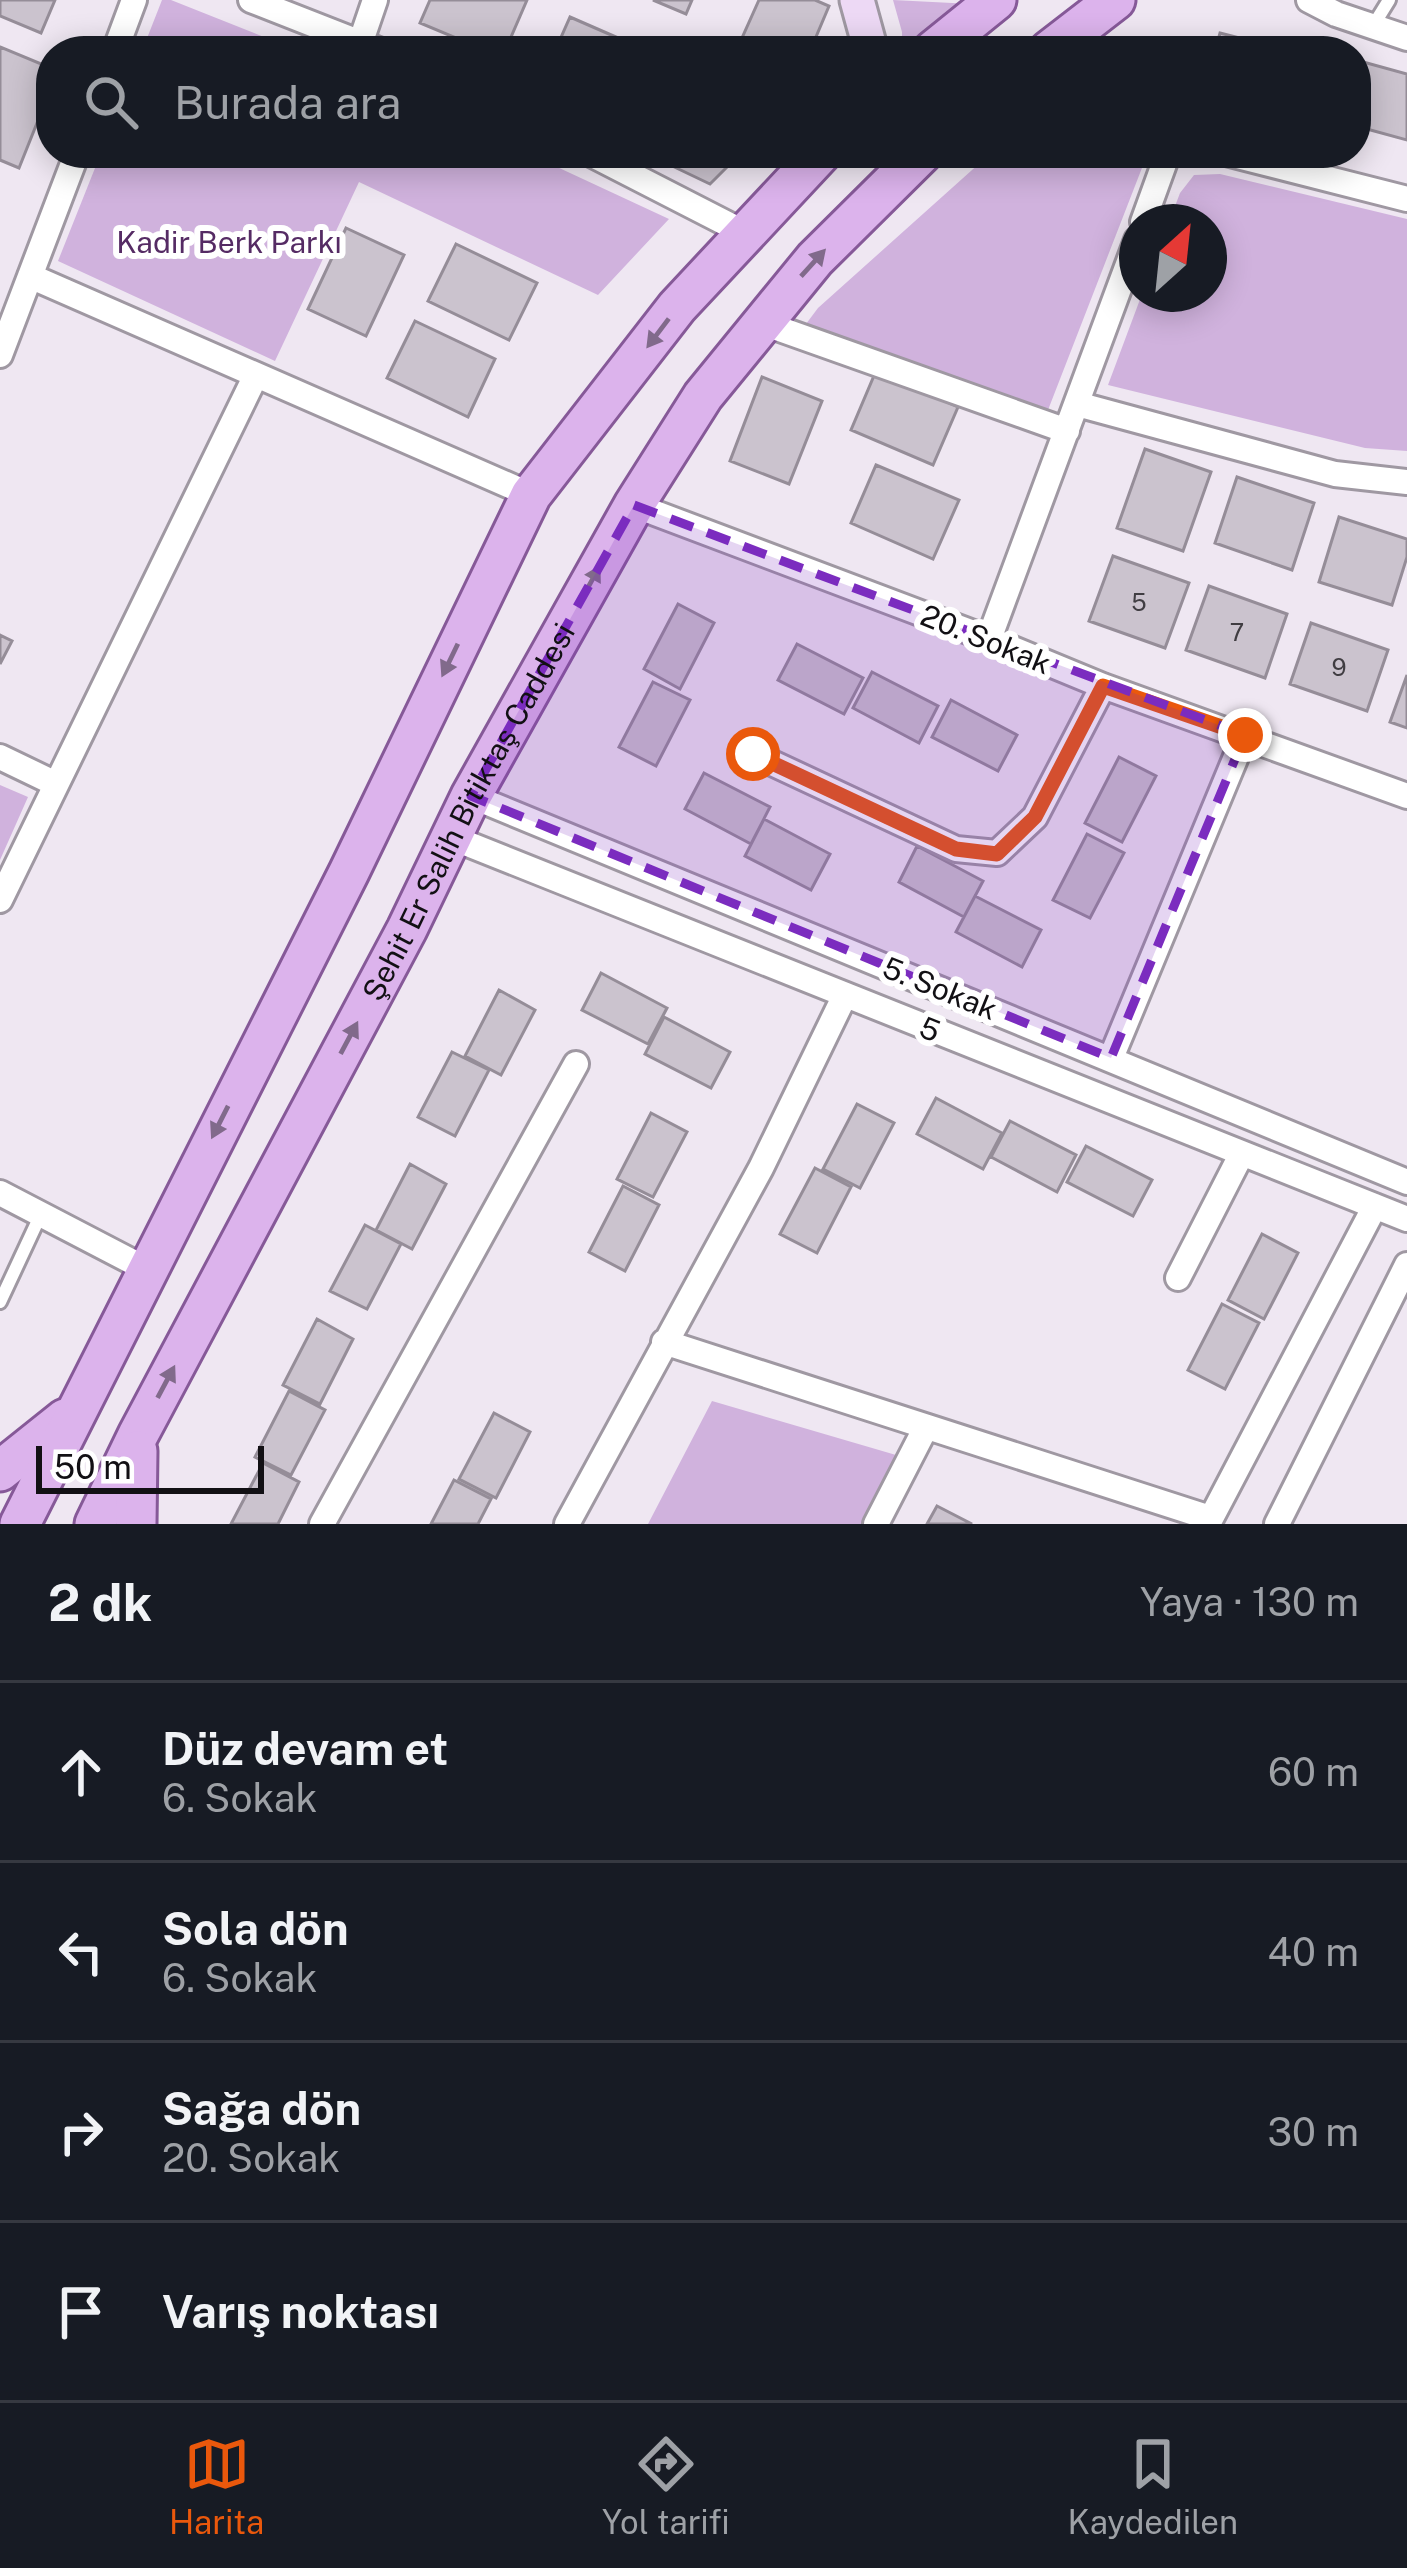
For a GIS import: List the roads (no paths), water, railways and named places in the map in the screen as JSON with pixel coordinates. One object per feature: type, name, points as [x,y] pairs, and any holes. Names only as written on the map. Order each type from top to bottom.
[{"type":"main road","points":[[952,36],[996,0]]},
{"type":"main road","points":[[1068,36],[1115,0]]},
{"type":"main road","points":[[20,1524],[349,872],[531,495],[677,307],[806,168]]},
{"type":"main road","name":"Şehit Er Salih Bitiktaş Caddesi","points":[[94,1524],[471,796],[634,506],[704,396],[815,260],[907,168]]},
{"type":"main road","points":[[0,1471],[77,1407]]},
{"type":"main road","points":[[136,1524],[138,1435]]},
{"type":"street","points":[[121,36],[134,0]]},
{"type":"street","points":[[251,0],[345,36]]},
{"type":"street","points":[[372,36],[375,0]]},
{"type":"street","points":[[857,0],[867,36]]},
{"type":"street","points":[[1309,0],[1407,38]]},
{"type":"street","points":[[0,355],[71,168]]},
{"type":"street","points":[[618,168],[743,232]]},
{"type":"street","points":[[1150,204],[1163,168]]},
{"type":"street","points":[[1285,168],[1407,199]]},
{"type":"street","points":[[31,276],[531,495]]},
{"type":"street","points":[[989,639],[1119,289]]},
{"type":"street","points":[[763,323],[1067,431]]},
{"type":"street","points":[[0,900],[256,375]]},
{"type":"street","points":[[1077,404],[1335,474],[1407,482]]},
{"type":"street","name":"20. Sokak","points":[[634,506],[1103,686],[1407,796]]},
{"type":"street","points":[[753,754],[956,849],[997,854],[1035,817],[1103,686]]},
{"type":"street","points":[[1111,1058],[1245,735]]},
{"type":"street","points":[[0,757],[56,784]]},
{"type":"street","name":"5. Sokak","points":[[471,796],[1407,1182]]},
{"type":"street","name":"5","points":[[453,838],[1407,1219]]},
{"type":"street","points":[[566,1524],[761,1168],[845,995]]},
{"type":"street","points":[[322,1524],[576,1064]]},
{"type":"street","points":[[1178,1278],[1241,1155]]},
{"type":"street","points":[[0,1193],[146,1269]]},
{"type":"street","points":[[664,1342],[1209,1521],[1375,1206]]},
{"type":"street","points":[[1277,1524],[1407,1265]]},
{"type":"street","points":[[876,1524],[926,1427]]},
{"type":"lane","points":[[1373,27],[1389,0]]},
{"type":"lane","points":[[0,1302],[40,1214]]},
{"type":"park label","name":"Kadir Berk Parkı","points":[[229,242]]}]
